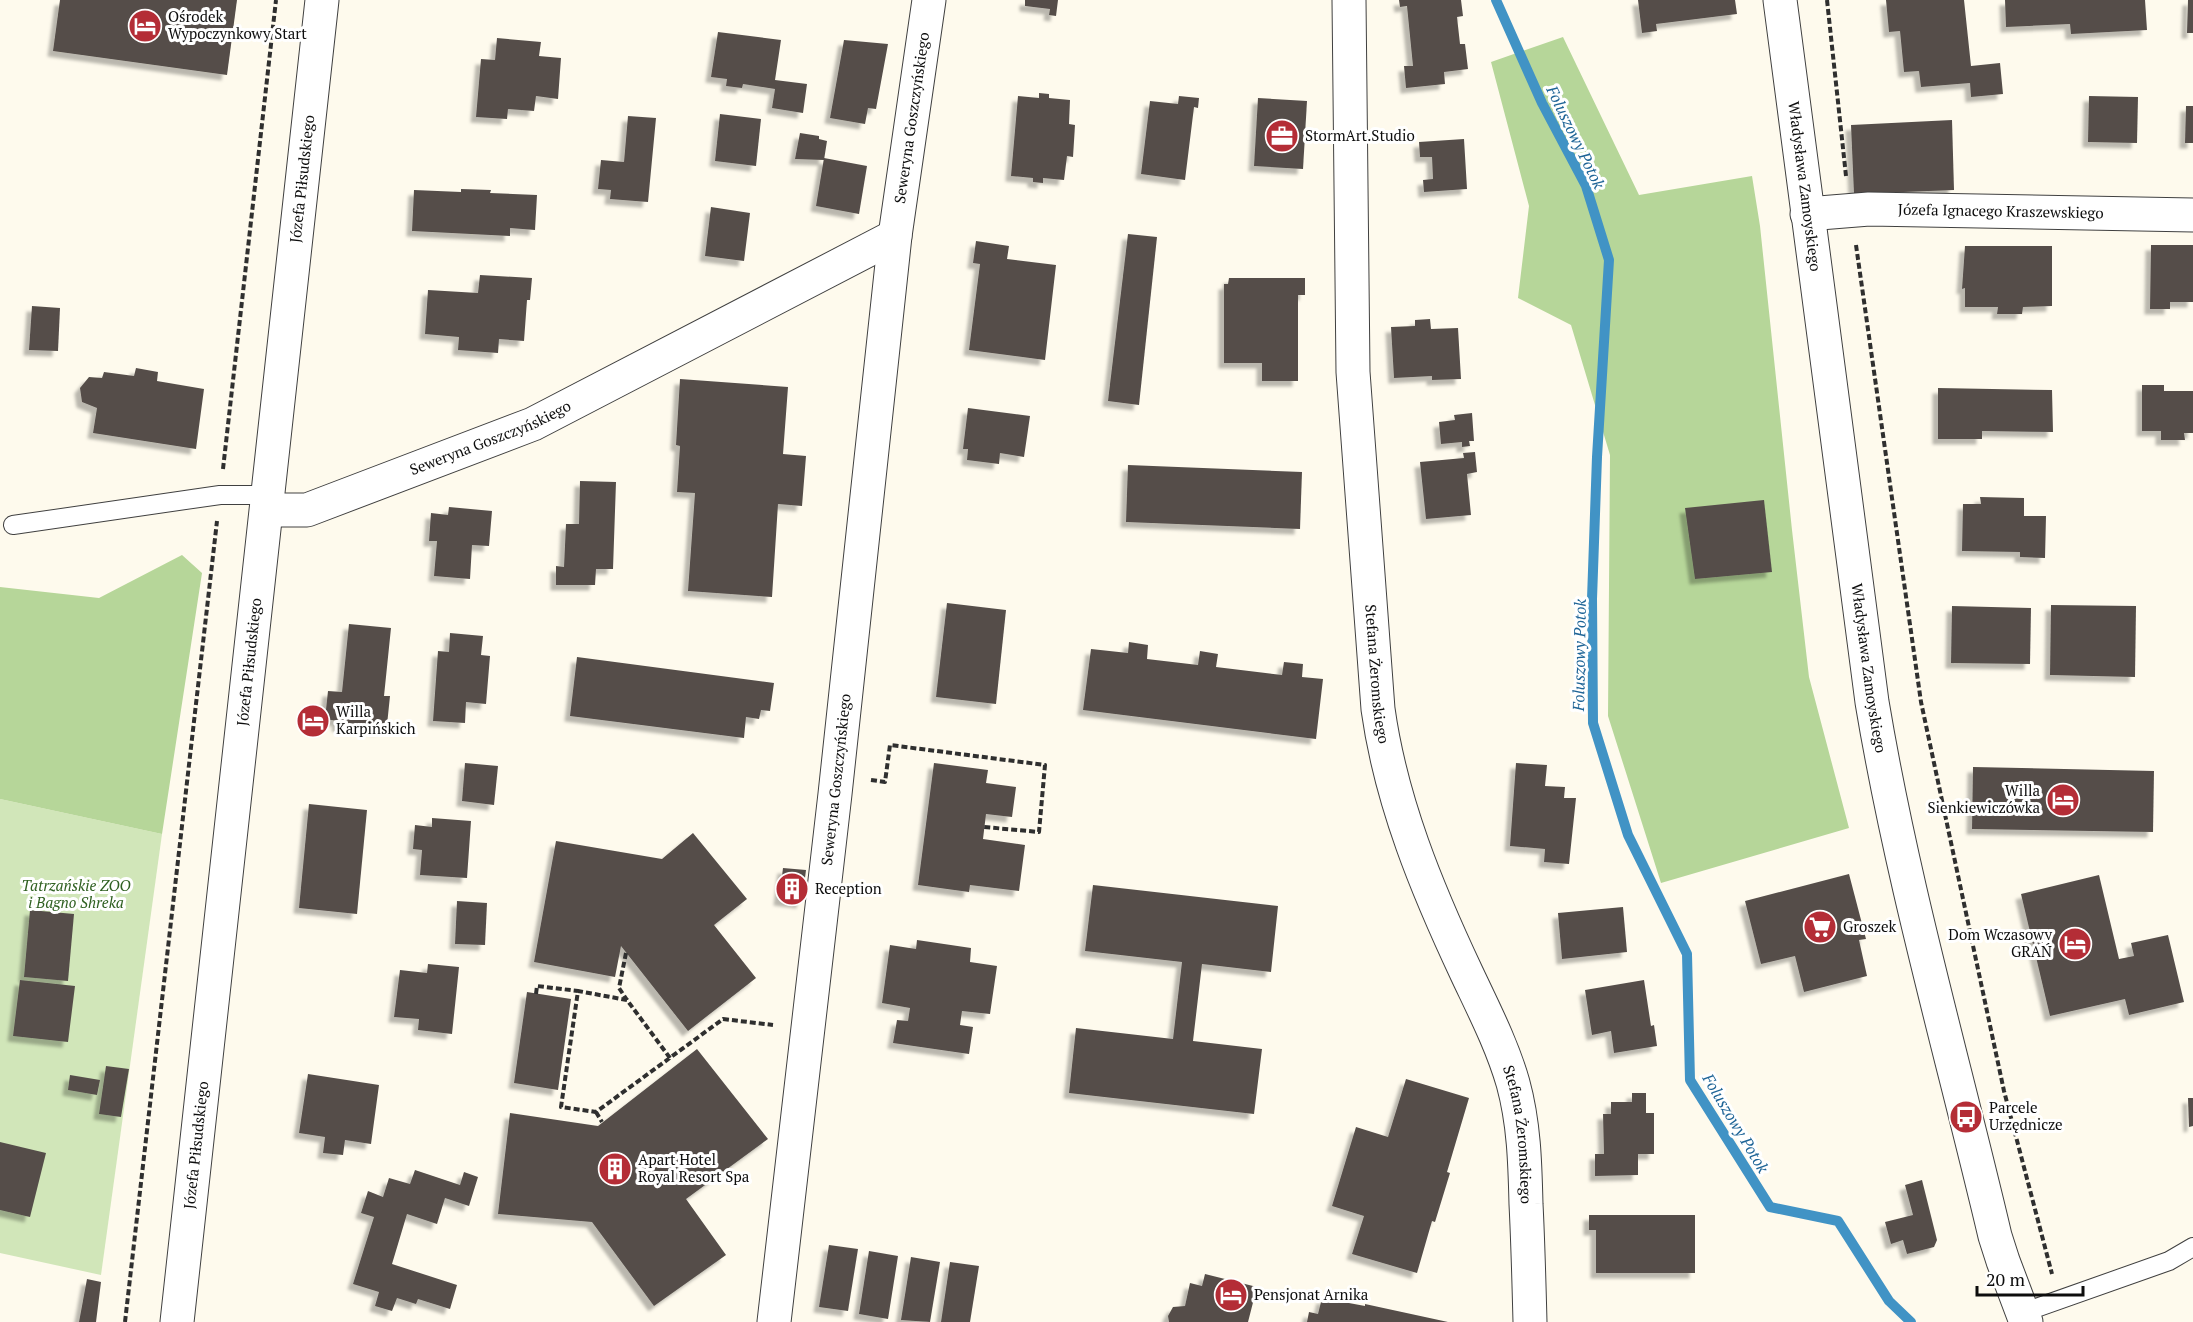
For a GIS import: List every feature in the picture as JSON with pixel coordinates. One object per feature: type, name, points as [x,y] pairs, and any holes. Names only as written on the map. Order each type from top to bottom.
[{"type":"street","name":"Józefa Piłsudskiego","points":[[177,1322],[322,0]]},
{"type":"street","name":"Seweryna Goszczyńskiego","points":[[774,1322],[837,776],[895,236],[929,0]]},
{"type":"street","name":"Stefana Żeromskiego","points":[[1349,0],[1353,372],[1378,709],[1384,752],[1414,851],[1496,1036],[1517,1098],[1524,1139],[1530,1322]]},
{"type":"street","name":"Władysława Zamoyskiego","points":[[1780,0],[1872,702],[1883,768],[1917,922],[1995,1236],[2024,1318]]},
{"type":"street","name":"Józefa Ignacego Kraszewskiego","points":[[1808,213],[1869,209],[2193,215]]},
{"type":"street","name":"Seweryna Goszczyńskiego","points":[[268,503],[308,510],[533,424],[895,236]]},
{"type":"lane","points":[[13,525],[220,495],[268,503]]},
{"type":"lane","points":[[2024,1318],[2169,1261],[2193,1246]]},
{"type":"path","points":[[125,1322],[276,0]]},
{"type":"path","points":[[1827,0],[1847,184]]},
{"type":"path","points":[[1855,236],[1921,702],[2004,1091],[2053,1275]]},
{"type":"path","points":[[837,776],[885,782],[890,745],[1045,765],[1039,832],[984,827]]},
{"type":"path","points":[[626,953],[619,988],[670,1058]]},
{"type":"path","points":[[536,994],[537,986],[627,1000]]},
{"type":"path","points":[[578,991],[568,1040],[561,1107],[596,1112],[723,1019],[778,1026]]},
{"type":"path","points":[[596,1112],[602,1122]]},
{"type":"green space","points":[[1563,37],[1639,195],[1752,176],[1760,226],[1809,677],[1849,828],[1661,883],[1608,716],[1610,455],[1571,325],[1518,298],[1529,206],[1491,62]]},
{"type":"green space","points":[[182,555],[202,573],[162,834],[0,799],[0,587],[99,598]]},
{"type":"green space","name":"Tatrzańskie ZOO i Bagno Shreka","points":[[0,799],[162,834],[101,1275],[0,1253]]},
{"type":"building","name":"Ośrodek Wypoczynkowy Start","points":[[60,0],[237,0],[227,75],[53,51]]},
{"type":"building","points":[[1025,0],[1058,0],[1056,16],[1049,15],[1050,9],[1025,6]]},
{"type":"building","points":[[1399,0],[1461,0],[1463,16],[1457,17],[1460,44],[1465,44],[1468,69],[1444,72],[1445,84],[1406,88],[1404,66],[1413,66],[1407,6],[1400,7]]},
{"type":"building","points":[[1638,0],[1735,0],[1737,14],[1656,24],[1657,31],[1642,33]]},
{"type":"building","points":[[1886,0],[1964,0],[1971,66],[2000,63],[2003,94],[1971,97],[1970,83],[1921,87],[1919,71],[1904,72],[1900,31],[1889,32]]},
{"type":"building","points":[[2005,0],[2145,0],[2147,30],[2071,34],[2070,24],[2006,27]]},
{"type":"building","points":[[2188,0],[2193,0],[2193,33],[2187,33]]},
{"type":"building","points":[[718,32],[781,40],[775,80],[807,84],[803,113],[772,108],[775,89],[743,84],[742,88],[726,86],[727,79],[711,77]]},
{"type":"building","points":[[497,38],[541,42],[539,56],[561,58],[558,99],[536,96],[534,111],[508,109],[507,119],[476,117],[481,59],[495,60]]},
{"type":"building","points":[[844,40],[888,44],[876,109],[868,108],[865,124],[830,118]]},
{"type":"building","points":[[1039,93],[1049,94],[1049,98],[1070,100],[1069,124],[1075,125],[1073,157],[1067,156],[1064,180],[1043,178],[1043,183],[1033,182],[1033,178],[1011,176],[1018,96],[1039,98]]},
{"type":"building","points":[[1179,96],[1199,98],[1198,108],[1194,107],[1185,180],[1141,174],[1150,101],[1178,104]]},
{"type":"building","points":[[2089,96],[2138,97],[2137,143],[2088,142]]},
{"type":"building","points":[[1258,98],[1307,101],[1303,169],[1254,166]]},
{"type":"building","points":[[2186,106],[2193,106],[2193,143],[2185,143]]},
{"type":"building","points":[[720,114],[761,119],[756,166],[715,161]]},
{"type":"building","points":[[628,116],[656,118],[648,202],[610,199],[611,190],[598,189],[601,160],[624,162]]},
{"type":"building","points":[[1952,120],[1954,190],[1854,194],[1851,125]]},
{"type":"building","points":[[800,133],[819,136],[819,139],[827,141],[824,160],[795,159]]},
{"type":"building","points":[[1464,139],[1467,189],[1424,192],[1423,180],[1433,179],[1432,157],[1420,157],[1419,142]]},
{"type":"building","points":[[824,158],[867,166],[859,214],[816,206]]},
{"type":"building","points":[[461,189],[537,195],[535,230],[510,228],[510,236],[412,231],[414,190],[461,192]]},
{"type":"building","points":[[711,207],[750,213],[744,261],[705,256]]},
{"type":"building","points":[[1128,234],[1157,237],[1139,405],[1108,401]]},
{"type":"building","points":[[976,241],[1009,246],[1007,259],[1056,265],[1045,360],[969,350],[980,264],[973,263]]},
{"type":"building","points":[[2151,245],[2193,245],[2193,302],[2170,302],[2170,309],[2150,309]]},
{"type":"building","points":[[1965,246],[2052,246],[2052,306],[2023,307],[2022,314],[1997,314],[1998,307],[1965,307],[1965,288],[1962,289]]},
{"type":"building","points":[[480,275],[532,278],[530,300],[527,300],[524,341],[499,339],[498,353],[458,350],[459,337],[425,334],[428,290],[478,293]]},
{"type":"building","points":[[1229,278],[1305,278],[1305,295],[1298,295],[1298,381],[1262,381],[1262,363],[1224,363],[1224,284],[1228,284]]},
{"type":"building","points":[[32,306],[60,308],[58,351],[29,350]]},
{"type":"building","points":[[1430,319],[1431,329],[1458,328],[1461,379],[1432,380],[1432,376],[1394,378],[1391,327],[1415,326],[1415,320]]},
{"type":"building","points":[[136,368],[158,372],[157,381],[204,389],[196,449],[93,433],[97,408],[82,402],[80,388],[89,377],[102,378],[104,372],[134,376]]},
{"type":"building","points":[[680,379],[788,387],[783,454],[806,456],[802,506],[778,504],[772,597],[688,591],[695,493],[677,492],[680,446],[676,445]]},
{"type":"building","points":[[2142,385],[2164,385],[2164,391],[2193,391],[2193,433],[2184,433],[2185,440],[2161,440],[2161,431],[2142,431]]},
{"type":"building","points":[[1938,388],[2052,390],[2053,432],[1982,431],[1982,439],[1938,439]]},
{"type":"building","points":[[968,408],[1030,416],[1024,457],[1000,453],[999,464],[967,460],[968,449],[963,449]]},
{"type":"building","points":[[1472,413],[1474,441],[1469,441],[1470,446],[1462,447],[1462,442],[1441,444],[1439,422],[1455,420],[1454,415]]},
{"type":"building","points":[[1475,452],[1477,472],[1467,474],[1471,515],[1426,519],[1420,462],[1464,458],[1463,453]]},
{"type":"building","points":[[1128,465],[1302,472],[1300,529],[1126,522]]},
{"type":"building","points":[[580,481],[616,482],[613,569],[596,569],[595,585],[556,585],[556,566],[564,567],[566,524],[579,524]]},
{"type":"building","points":[[1980,497],[2024,498],[2024,516],[2046,516],[2045,558],[2020,557],[2020,552],[1962,551],[1963,504],[1981,504]]},
{"type":"building","points":[[1764,500],[1772,572],[1695,579],[1685,508]]},
{"type":"building","points":[[449,507],[492,511],[489,546],[472,545],[470,579],[434,576],[437,541],[429,541],[431,513],[448,515]]},
{"type":"building","points":[[947,603],[1006,610],[996,704],[936,697]]},
{"type":"building","points":[[2051,605],[2136,606],[2135,677],[2050,675]]},
{"type":"building","points":[[1952,606],[2031,608],[2030,664],[1951,663]]},
{"type":"building","points":[[349,624],[391,628],[384,696],[390,696],[387,725],[382,725],[381,730],[337,726],[338,721],[325,719],[328,691],[342,692]]},
{"type":"building","points":[[450,633],[483,636],[481,655],[490,656],[486,704],[466,702],[465,723],[433,721],[438,651],[449,652]]},
{"type":"building","points":[[1129,642],[1148,645],[1147,659],[1198,665],[1200,651],[1218,654],[1216,667],[1282,675],[1284,662],[1303,664],[1302,677],[1323,679],[1316,739],[1083,710],[1091,649],[1128,653]]},
{"type":"building","points":[[577,657],[774,683],[770,711],[761,710],[759,719],[746,717],[744,738],[570,716]]},
{"type":"building","points":[[465,763],[498,766],[494,805],[462,801]]},
{"type":"building","points":[[934,763],[988,770],[986,783],[1016,787],[1012,817],[986,814],[983,839],[1025,845],[1019,891],[970,885],[969,892],[918,885]]},
{"type":"building","points":[[1516,763],[1547,765],[1545,786],[1565,787],[1564,798],[1576,798],[1569,864],[1544,862],[1545,849],[1510,846]]},
{"type":"building","name":"Willa Sienkiewiczówka","points":[[1973,767],[2154,771],[2153,832],[1972,829]]},
{"type":"building","points":[[309,804],[367,810],[357,914],[299,908]]},
{"type":"building","points":[[432,818],[471,821],[467,878],[420,875],[422,850],[413,849],[415,825],[432,827]]},
{"type":"building","points":[[693,833],[747,899],[714,925],[756,978],[688,1031],[621,946],[615,977],[534,962],[556,841],[662,859]]},
{"type":"building","name":"Reception","points":[[783,868],[806,870],[802,903],[779,900]]},
{"type":"building","points":[[1849,874],[1866,939],[1859,940],[1867,976],[1804,992],[1795,956],[1761,964],[1745,901]]},
{"type":"building","points":[[2099,875],[2119,959],[2134,956],[2131,943],[2168,935],[2184,1002],[2129,1015],[2125,999],[2050,1016],[2021,894]]},
{"type":"building","points":[[1093,885],[1278,906],[1271,972],[1202,964],[1193,1041],[1262,1049],[1254,1114],[1069,1093],[1076,1028],[1173,1039],[1182,962],[1085,951]]},
{"type":"building","points":[[457,901],[487,903],[485,945],[455,944]]},
{"type":"building","points":[[1623,907],[1627,952],[1562,959],[1558,913]]},
{"type":"building","points":[[30,910],[74,914],[68,981],[24,977]]},
{"type":"building","points":[[917,940],[971,948],[970,962],[997,966],[990,1014],[962,1011],[960,1025],[973,1027],[969,1054],[893,1043],[897,1020],[908,1021],[910,1008],[882,1003],[890,945],[916,949]]},
{"type":"building","points":[[428,964],[459,967],[452,1034],[418,1030],[419,1019],[394,1017],[400,970],[427,973]]},
{"type":"building","points":[[20,980],[75,986],[68,1042],[13,1036]]},
{"type":"building","points":[[1644,980],[1651,1026],[1654,1025],[1657,1046],[1614,1053],[1611,1031],[1592,1035],[1585,990]]},
{"type":"building","points":[[527,992],[571,999],[558,1090],[514,1083]]},
{"type":"building","name":"Apart Hotel Royal Resort Spa","points":[[697,1049],[768,1139],[686,1199],[726,1255],[654,1306],[592,1222],[498,1214],[510,1113],[598,1126]]},
{"type":"building","points":[[106,1066],[129,1069],[121,1117],[99,1114]]},
{"type":"building","points":[[308,1074],[379,1085],[371,1144],[345,1140],[343,1155],[323,1153],[325,1137],[299,1133]]},
{"type":"building","points":[[70,1075],[100,1080],[97,1095],[68,1090]]},
{"type":"building","points":[[1406,1079],[1469,1098],[1447,1172],[1450,1173],[1435,1222],[1432,1221],[1417,1273],[1352,1254],[1364,1216],[1332,1206],[1356,1127],[1388,1137]]},
{"type":"building","points":[[1632,1093],[1646,1093],[1646,1113],[1654,1113],[1654,1154],[1638,1154],[1638,1175],[1595,1176],[1595,1154],[1604,1154],[1603,1114],[1611,1114],[1611,1102],[1632,1102]]},
{"type":"building","points":[[2188,1098],[2193,1098],[2193,1126],[2189,1127]]},
{"type":"building","points":[[0,1142],[46,1153],[30,1217],[0,1210]]},
{"type":"building","points":[[415,1170],[460,1185],[464,1172],[478,1177],[469,1206],[445,1198],[437,1224],[407,1214],[392,1264],[457,1285],[450,1309],[418,1299],[416,1304],[397,1298],[392,1311],[375,1306],[379,1292],[353,1284],[374,1217],[361,1213],[368,1191],[383,1197],[389,1178],[410,1184]]},
{"type":"building","points":[[1922,1180],[1937,1240],[1934,1247],[1907,1254],[1903,1240],[1891,1244],[1885,1222],[1913,1215],[1905,1185]]},
{"type":"building","points":[[1589,1215],[1695,1215],[1695,1273],[1596,1273],[1596,1230],[1589,1230]]},
{"type":"building","points":[[829,1245],[858,1249],[848,1311],[819,1307]]},
{"type":"building","points":[[869,1251],[898,1256],[888,1319],[859,1314]]},
{"type":"building","points":[[911,1257],[940,1262],[930,1322],[901,1320]]},
{"type":"building","points":[[950,1262],[979,1266],[970,1322],[941,1322]]},
{"type":"building","points":[[1205,1274],[1257,1287],[1248,1322],[1169,1322],[1168,1316],[1173,1307],[1185,1306],[1190,1283],[1202,1286]]},
{"type":"building","points":[[87,1279],[101,1282],[96,1322],[79,1322]]},
{"type":"building","points":[[1322,1298],[1365,1306],[1365,1304],[1448,1322],[1307,1322],[1309,1312],[1318,1314]]},
{"type":"waterway","name":"Foluszowy Potok","points":[[1496,0],[1542,103],[1586,186],[1609,260],[1597,457],[1592,599],[1593,723],[1628,835],[1687,954],[1690,1080],[1770,1207],[1838,1221],[1889,1301],[1911,1322]]},
{"type":"place","name":"Ośrodek Wypoczynkowy Start","points":[[145,26]]},
{"type":"place","name":"StormArt.Studio","points":[[1282,136]]},
{"type":"place","name":"Willa Karpińskich","points":[[313,721]]},
{"type":"place","name":"Willa Sienkiewiczówka","points":[[2063,800]]},
{"type":"place","name":"Reception","points":[[792,889]]},
{"type":"place","name":"Groszek","points":[[1820,927]]},
{"type":"place","name":"Dom Wczasowy GRAŃ","points":[[2075,944]]},
{"type":"place","name":"Parcele Urzędnicze","points":[[1966,1117]]},
{"type":"place","name":"Apart Hotel Royal Resort Spa","points":[[615,1169]]},
{"type":"place","name":"Pensjonat Arnika","points":[[1231,1295]]}]
